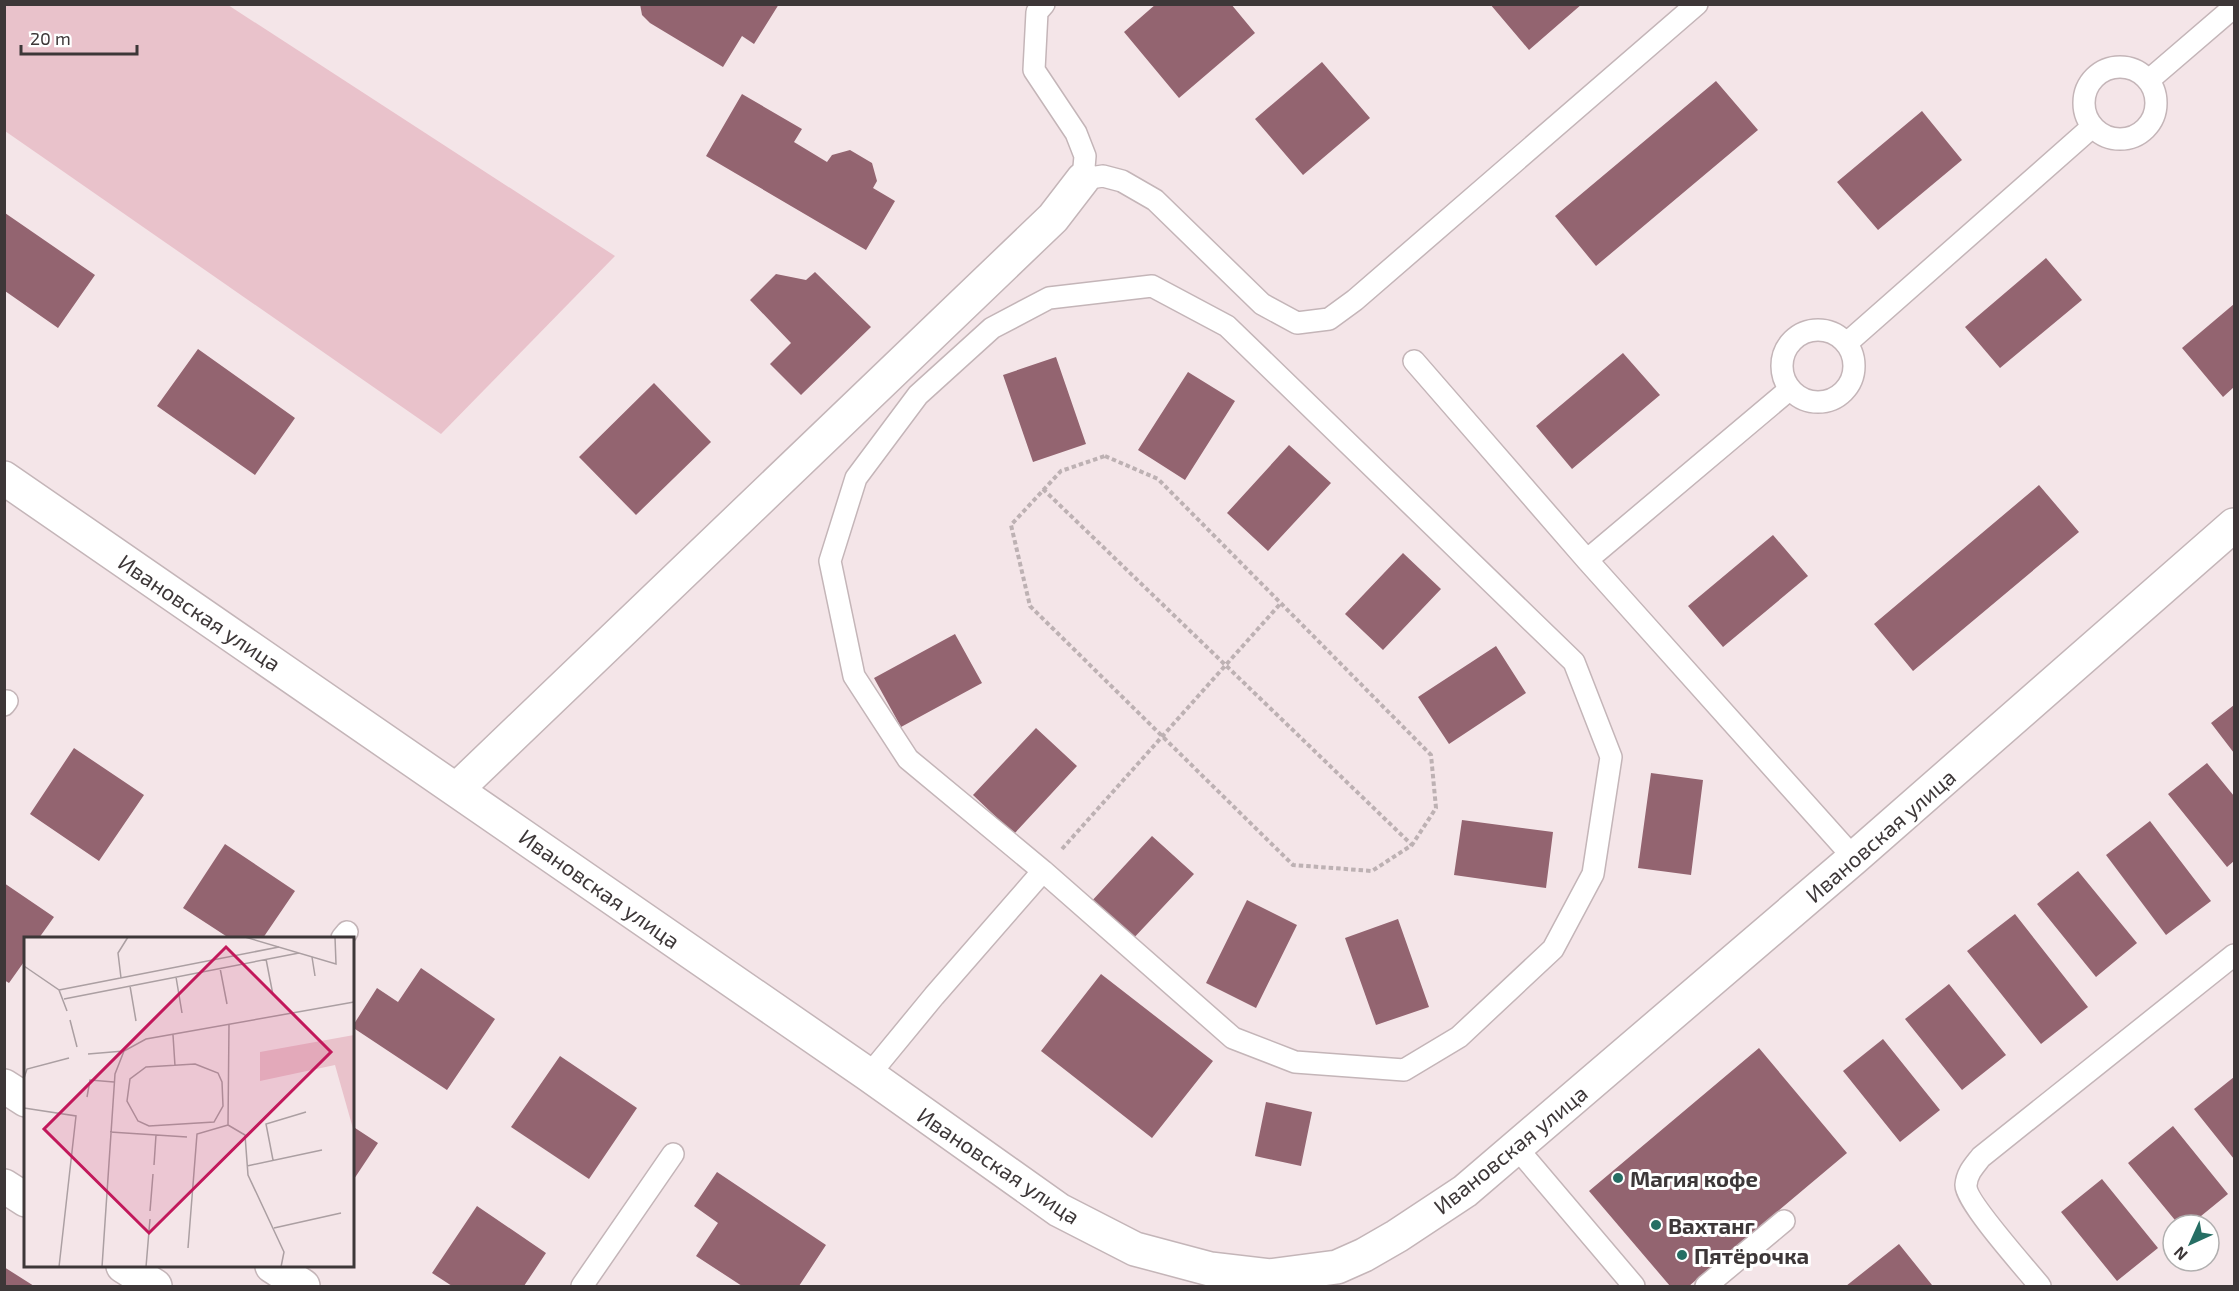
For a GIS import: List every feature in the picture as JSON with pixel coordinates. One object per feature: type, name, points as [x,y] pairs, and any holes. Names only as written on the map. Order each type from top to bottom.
[{"type":"street","points":[[457,789],[1053,218],[1083,179]]},
{"type":"street","name":"Ивановская улица","points":[[4,478],[457,789],[1059,1210],[1135,1249],[1210,1269],[1272,1281],[1337,1267],[1364,1255],[1465,1191],[1854,858],[2235,525]]},
{"type":"street","points":[[4,1086],[24,1099]]},
{"type":"street","points":[[4,1186],[24,1199]]},
{"type":"street","points":[[125,1267],[155,1287]]},
{"type":"street","points":[[273,1267],[303,1287]]},
{"type":"lane","points":[[1044,4],[1037,12],[1034,70],[1076,133],[1085,156],[1083,179],[1103,176],[1122,181],[1155,200],[1262,304],[1297,323],[1329,319],[1355,300],[1697,4]]},
{"type":"lane","points":[[2149,80],[2235,7]]},
{"type":"lane","points":[[2114,68],[2133,69],[2149,80],[2156,98],[2155,116],[2143,132],[2126,139],[2108,138],[2092,127],[2084,109],[2086,91],[2097,75],[2114,68]]},
{"type":"lane","points":[[1847,343],[2092,127]]},
{"type":"lane","points":[[1152,286],[1227,326],[1574,662],[1611,757],[1593,874],[1553,950],[1459,1037],[1404,1070],[1295,1062],[1233,1038],[1042,871],[908,759],[854,676],[830,561],[856,478],[918,395],[993,328],[1049,298],[1152,286]]},
{"type":"lane","points":[[1813,330],[1831,332],[1847,343],[1855,360],[1852,379],[1842,394],[1824,403],[1806,400],[1790,389],[1782,372],[1784,353],[1795,338],[1813,330]]},
{"type":"lane","points":[[1414,361],[1587,560],[1854,858]]},
{"type":"lane","points":[[1587,560],[1790,389]]},
{"type":"lane","points":[[869,1075],[1042,871]]},
{"type":"lane","points":[[2040,1287],[1976,1207],[1966,1188],[1969,1172],[1981,1157],[2235,955]]},
{"type":"lane","points":[[1516,1147],[1634,1287]]},
{"type":"lane","points":[[582,1287],[673,1154]]},
{"type":"lane","points":[[1706,1287],[1784,1221]]},
{"type":"path","points":[[1105,456],[1158,479],[1281,603],[1431,755],[1436,808],[1412,845],[1372,871],[1293,865],[1030,606],[1011,525],[1061,471],[1105,456]]},
{"type":"path","points":[[1043,489],[1412,845]]},
{"type":"path","points":[[1042,871],[1281,603]]},
{"type":"shaded area","points":[[5,4],[228,5],[615,256],[441,434],[5,131]]},
{"type":"building","points":[[640,4],[779,4],[754,44],[742,36],[723,67],[650,23],[642,15]]},
{"type":"building","points":[[1156,4],[1231,4],[1255,33],[1179,98],[1124,32]]},
{"type":"building","points":[[1490,4],[1582,4],[1529,50]]},
{"type":"building","points":[[1322,62],[1370,118],[1303,175],[1255,119]]},
{"type":"building","points":[[1716,81],[1758,130],[1596,266],[1555,216]]},
{"type":"building","points":[[742,94],[802,129],[794,142],[827,162],[832,155],[850,150],[872,163],[877,181],[873,188],[895,201],[866,250],[706,156]]},
{"type":"building","points":[[1922,111],[1962,160],[1878,230],[1837,182]]},
{"type":"building","points":[[5,213],[95,275],[58,328],[5,291]]},
{"type":"building","points":[[2046,258],[2082,300],[2000,368],[1965,327]]},
{"type":"building","points":[[815,272],[871,327],[801,395],[770,364],[791,343],[750,300],[776,274],[806,280]]},
{"type":"building","points":[[2234,304],[2234,387],[2223,397],[2182,348]]},
{"type":"building","points":[[198,349],[295,418],[255,475],[157,406]]},
{"type":"building","points":[[1623,353],[1660,395],[1572,469],[1536,426]]},
{"type":"building","points":[[1056,357],[1086,444],[1033,462],[1003,375]]},
{"type":"building","points":[[1188,372],[1235,401],[1185,480],[1138,450]]},
{"type":"building","points":[[654,383],[711,442],[636,515],[579,457]]},
{"type":"building","points":[[1289,445],[1331,483],[1268,551],[1227,513]]},
{"type":"building","points":[[2039,485],[2079,532],[1913,671],[1874,624]]},
{"type":"building","points":[[1773,535],[1808,576],[1723,647],[1688,606]]},
{"type":"building","points":[[1403,553],[1441,589],[1383,650],[1345,614]]},
{"type":"building","points":[[955,634],[982,683],[901,727],[874,678]]},
{"type":"building","points":[[1496,646],[1526,693],[1449,744],[1418,697]]},
{"type":"building","points":[[2234,705],[2234,753],[2211,723]]},
{"type":"building","points":[[1036,728],[1077,766],[1014,834],[973,795]]},
{"type":"building","points":[[74,748],[144,795],[99,861],[30,814]]},
{"type":"building","points":[[2207,763],[2234,796],[2234,861],[2227,867],[2168,794]]},
{"type":"building","points":[[1651,773],[1703,780],[1691,875],[1638,868]]},
{"type":"building","points":[[1462,820],[1553,832],[1546,888],[1454,875]]},
{"type":"building","points":[[2150,821],[2211,901],[2166,935],[2106,855]]},
{"type":"building","points":[[1152,836],[1194,874],[1130,942],[1089,904]]},
{"type":"building","points":[[225,844],[295,891],[264,937],[227,937],[183,908]]},
{"type":"building","points":[[2078,871],[2137,943],[2096,977],[2037,904]]},
{"type":"building","points":[[4,883],[54,917],[40,937],[24,937],[24,962],[9,983],[4,980]]},
{"type":"building","points":[[1247,900],[1297,925],[1256,1008],[1206,983]]},
{"type":"building","points":[[2015,914],[2088,1007],[2041,1044],[1967,951]]},
{"type":"building","points":[[1398,919],[1429,1007],[1376,1025],[1345,938]]},
{"type":"building","points":[[421,968],[495,1019],[447,1090],[354,1028],[354,1024],[377,988],[398,1002]]},
{"type":"building","points":[[1101,974],[1213,1061],[1152,1138],[1041,1051]]},
{"type":"building","points":[[1949,984],[2006,1055],[1962,1090],[1905,1019]]},
{"type":"building","points":[[1883,1039],[1940,1110],[1900,1142],[1843,1071]]},
{"type":"building","points":[[1759,1048],[1847,1153],[1689,1286],[1670,1286],[1589,1191]]},
{"type":"building","points":[[560,1056],[637,1108],[589,1179],[511,1127]]},
{"type":"building","points":[[2234,1077],[2234,1159],[2194,1109]]},
{"type":"building","points":[[1266,1102],[1312,1112],[1301,1166],[1255,1156]]},
{"type":"building","points":[[2173,1126],[2228,1194],[2205,1213],[2169,1213],[2128,1163]]},
{"type":"building","points":[[354,1127],[378,1143],[354,1179]]},
{"type":"building","points":[[717,1172],[826,1245],[799,1286],[742,1286],[696,1256],[718,1223],[694,1206]]},
{"type":"building","points":[[2102,1179],[2158,1248],[2117,1281],[2061,1212]]},
{"type":"building","points":[[477,1206],[546,1253],[524,1286],[452,1286],[432,1273]]},
{"type":"building","points":[[1899,1244],[1932,1285],[1846,1286]]},
{"type":"building","points":[[4,1267],[34,1286],[4,1286]]},
{"type":"place","name":"Магия кофе","points":[[1618,1178]]},
{"type":"place","name":"Вахтанг","points":[[1656,1225]]},
{"type":"place","name":"Пятёрочка","points":[[1682,1255]]}]
